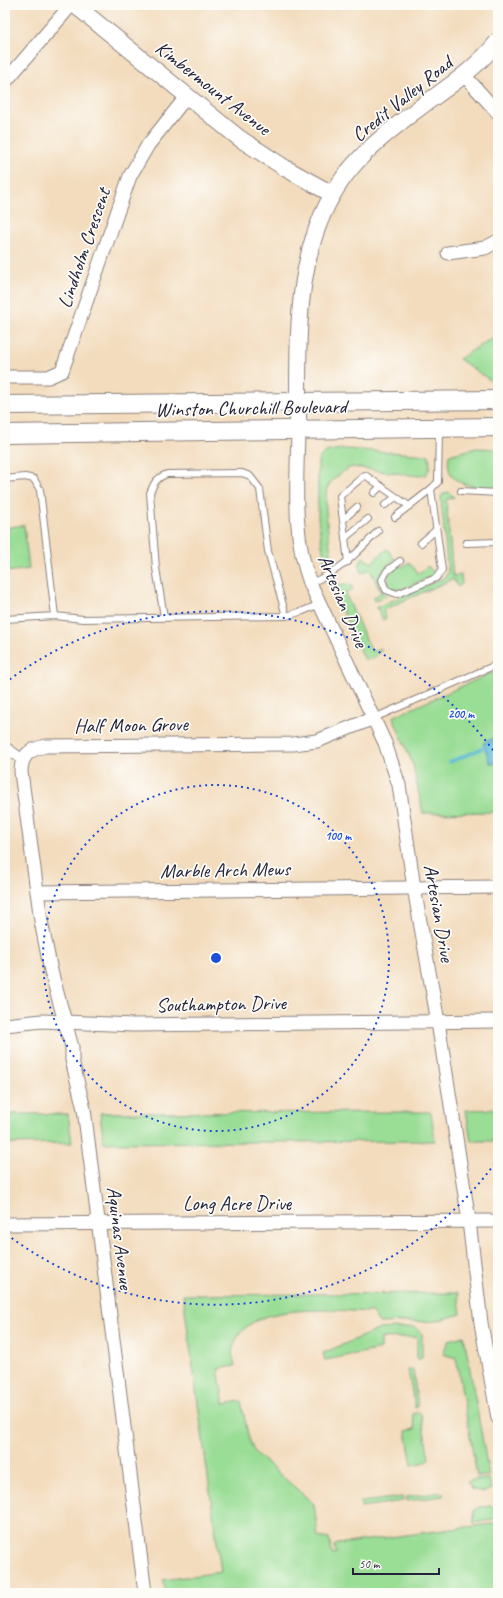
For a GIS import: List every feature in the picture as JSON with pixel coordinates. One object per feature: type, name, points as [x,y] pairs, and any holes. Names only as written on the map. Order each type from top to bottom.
[{"type":"main road","name":"Winston Churchill Boulevard","points":[[5,405],[498,400]]},
{"type":"main road","name":"Winston Churchill Boulevard","points":[[5,434],[498,427]]},
{"type":"street","points":[[5,82],[71,5]]},
{"type":"street","name":"Kimbermount Avenue","points":[[76,5],[239,138],[285,168],[332,194]]},
{"type":"street","name":"Credit Valley Road","points":[[298,430],[299,318],[304,276],[318,227],[332,194],[344,176],[376,143],[396,126],[465,76],[498,41]]},
{"type":"street","points":[[465,76],[498,113]]},
{"type":"street","name":"Lindholm Crescent","points":[[5,377],[48,377],[62,371],[130,176],[148,145],[188,96]]},
{"type":"street","points":[[448,253],[485,248],[498,241]]},
{"type":"street","name":"Artesian Drive","points":[[298,430],[298,533],[303,564],[310,583],[385,743],[399,785],[414,888],[438,1022],[469,1221],[481,1323],[493,1365],[498,1418]]},
{"type":"street","name":"Half Moon Grove","points":[[23,760],[30,751],[46,746],[305,743],[330,736],[374,718]]},
{"type":"street","points":[[5,747],[23,760],[21,772],[37,892]]},
{"type":"street","name":"Marble Arch Mews","points":[[37,892],[498,887]]},
{"type":"street","name":"Aquinas Avenue","points":[[37,892],[51,971],[66,1022],[84,1109],[97,1223],[145,1593]]},
{"type":"street","name":"Southampton Drive","points":[[5,1025],[42,1021],[133,1025],[498,1021]]},
{"type":"street","name":"Long Acre Drive","points":[[5,1224],[498,1221]]},
{"type":"lane","points":[[395,517],[431,490],[438,482],[439,428]]},
{"type":"lane","points":[[164,617],[156,568],[150,493],[155,482],[158,477],[167,474],[242,473],[250,476],[260,489],[268,551],[286,616]]},
{"type":"lane","points":[[348,562],[340,496],[365,475],[409,506]]},
{"type":"lane","points":[[5,479],[25,477],[34,479],[40,490],[55,616]]},
{"type":"lane","points":[[374,493],[381,486]]},
{"type":"lane","points":[[400,561],[383,575],[384,586],[390,593],[397,594],[436,578],[442,570],[431,490]]},
{"type":"lane","points":[[461,491],[498,493]]},
{"type":"lane","points":[[385,505],[396,497]]},
{"type":"lane","points":[[342,520],[357,507]]},
{"type":"lane","points":[[345,538],[368,519]]},
{"type":"lane","points":[[420,543],[436,530]]},
{"type":"lane","points":[[310,583],[328,577],[348,562],[378,532]]},
{"type":"lane","points":[[466,543],[498,542]]},
{"type":"lane","points":[[5,618],[55,616],[83,619],[286,616],[320,604]]},
{"type":"lane","points":[[374,718],[498,664]]},
{"type":"green space","points":[[498,334],[498,385],[497,385],[459,359]]},
{"type":"green space","points":[[476,448],[498,449],[498,488],[463,484],[456,480],[451,474],[448,466],[449,455]]},
{"type":"green space","points":[[347,449],[429,455],[430,467],[426,475],[418,476],[352,467],[334,479],[328,486],[326,496],[327,526],[333,564],[325,565],[318,518],[318,461],[326,452]]},
{"type":"green space","points":[[448,492],[454,497],[446,500],[453,576],[461,575],[462,584],[458,587],[453,579],[383,610],[386,618],[383,620],[377,607],[444,578],[448,573],[441,497],[444,493]]},
{"type":"green space","points":[[24,525],[29,569],[5,572],[5,528]]},
{"type":"green space","points":[[387,549],[395,559],[382,571],[378,580],[382,590],[387,595],[374,601],[374,597],[381,593],[370,569],[362,573],[359,565],[363,557],[371,563]]},
{"type":"green space","points":[[409,562],[419,574],[428,566],[435,575],[400,590],[391,588],[388,583],[389,574],[400,565],[402,567]]},
{"type":"green space","points":[[335,585],[351,585],[353,589],[345,593],[372,652],[381,648],[378,654],[370,659],[365,660],[332,588]]},
{"type":"green space","points":[[498,670],[498,812],[423,813],[413,765],[393,717]]},
{"type":"green space","points":[[498,1109],[498,1141],[471,1141],[466,1110]]},
{"type":"green space","points":[[431,1112],[435,1141],[104,1143],[100,1113]]},
{"type":"green space","points":[[5,1114],[68,1114],[72,1143],[5,1144]]},
{"type":"green space","points":[[458,1293],[461,1314],[436,1321],[379,1323],[372,1312],[336,1310],[293,1311],[272,1315],[255,1322],[241,1332],[232,1350],[235,1366],[218,1369],[224,1404],[241,1401],[248,1435],[254,1452],[314,1504],[318,1537],[329,1539],[333,1555],[337,1554],[334,1546],[338,1544],[498,1523],[498,1593],[166,1593],[163,1580],[221,1572],[183,1295]]},
{"type":"green space","points":[[415,1327],[422,1334],[422,1358],[417,1360],[417,1337],[381,1338],[381,1349],[325,1360],[323,1353],[380,1329]]},
{"type":"green space","points":[[464,1336],[489,1476],[477,1476],[456,1358],[443,1354],[449,1340]]},
{"type":"green space","points":[[408,1370],[413,1370],[418,1407],[415,1408]]},
{"type":"green space","points":[[419,1412],[421,1414],[429,1458],[426,1462],[412,1465],[406,1431],[415,1429],[413,1414]]},
{"type":"green space","points":[[477,1479],[489,1479],[492,1489],[484,1492],[473,1490],[467,1482]]},
{"type":"green space","points":[[443,1492],[443,1496],[406,1501],[405,1497]]},
{"type":"green space","points":[[402,1497],[403,1501],[361,1507],[361,1502]]},
{"type":"green space","points":[[480,1507],[495,1507],[497,1519],[474,1523],[474,1511]]},
{"type":"water","points":[[498,736],[498,764],[490,763],[483,743]]},
{"type":"waterway","points":[[450,762],[488,746]]}]
